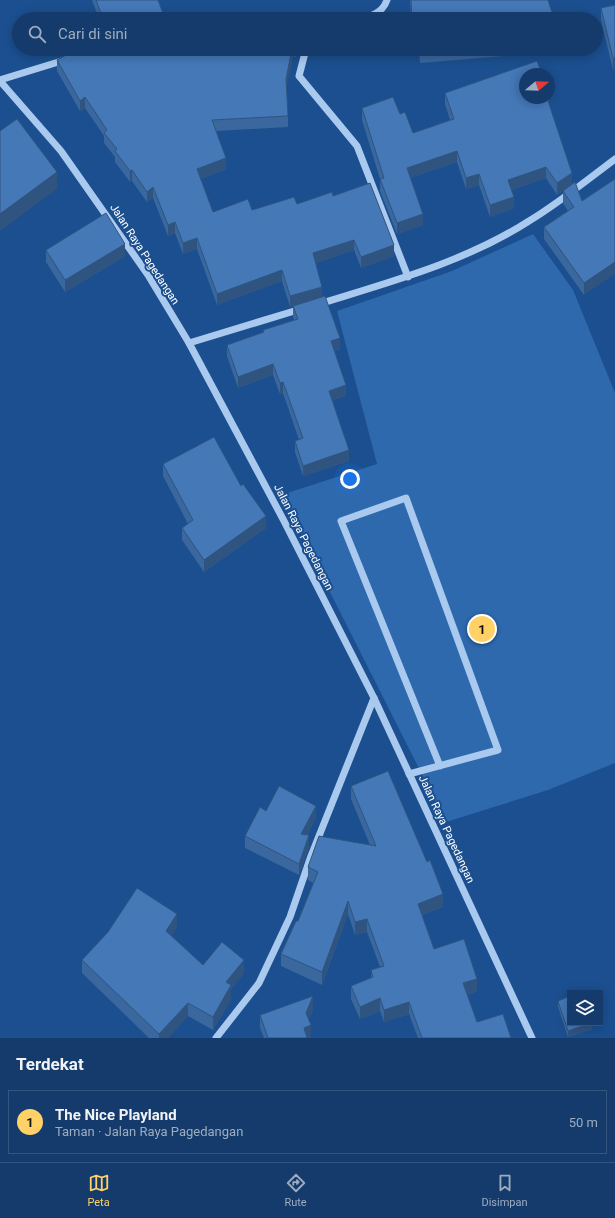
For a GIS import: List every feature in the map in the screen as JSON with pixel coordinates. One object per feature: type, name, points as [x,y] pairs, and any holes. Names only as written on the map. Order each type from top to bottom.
[{"type":"street","points":[[378,12],[387,0]]},
{"type":"street","points":[[304,56],[299,76],[358,146],[408,277]]},
{"type":"street","points":[[0,80],[74,58]]},
{"type":"street","name":"Jalan Raya Pagedangan","points":[[0,80],[61,151],[148,275],[189,343],[284,521],[374,698],[532,1038]]},
{"type":"street","points":[[189,343],[408,277],[484,245],[528,222],[615,159]]},
{"type":"street","points":[[409,774],[440,766],[498,750],[406,498],[341,521],[440,766]]},
{"type":"street","points":[[216,1038],[259,983],[290,917],[311,856],[374,698]]},
{"type":"shaded area","points":[[533,234],[573,290],[615,393],[615,763],[548,790],[446,822],[281,495],[377,464],[337,311],[452,271]]},
{"type":"building","points":[[96,0],[158,0],[162,12],[100,12]]},
{"type":"building","points":[[411,0],[548,0],[552,12],[412,12]]},
{"type":"building","points":[[615,5],[615,57],[613,58],[603,12],[601,8]]},
{"type":"building","points":[[64,56],[291,56],[286,79],[288,116],[212,120],[226,158],[197,169],[213,212],[248,199],[252,210],[294,197],[297,204],[332,192],[333,196],[370,183],[394,245],[361,257],[354,240],[313,253],[322,287],[290,296],[282,270],[217,294],[197,238],[183,243],[175,222],[168,225],[153,187],[147,192],[132,170],[130,171],[115,151],[117,149],[104,133],[107,130],[85,97],[80,101],[57,60]]},
{"type":"building","points":[[537,61],[540,68],[519,68],[519,104],[549,104],[572,173],[557,183],[546,167],[508,180],[514,197],[490,205],[479,174],[466,178],[457,151],[407,168],[423,214],[397,223],[380,179],[384,178],[362,108],[393,97],[400,114],[405,112],[413,133],[454,119],[445,93]]},
{"type":"building","points":[[17,119],[57,172],[0,214],[0,131]]},
{"type":"building","points":[[615,179],[615,262],[584,283],[544,227],[574,207],[563,191],[575,182],[582,201]]},
{"type":"building","points":[[106,213],[125,244],[65,280],[46,250]]},
{"type":"building","points":[[325,296],[340,338],[331,341],[346,385],[329,391],[349,450],[303,466],[295,441],[303,438],[283,382],[280,383],[273,364],[238,377],[227,345],[264,332],[263,330],[298,319],[293,306]]},
{"type":"building","points":[[214,437],[241,486],[243,484],[266,516],[204,560],[182,528],[193,520],[163,464]]},
{"type":"building","points":[[388,771],[427,862],[430,860],[443,894],[418,904],[434,949],[464,939],[477,979],[463,983],[477,1022],[503,1014],[511,1038],[422,1038],[409,1002],[384,1010],[380,998],[360,1007],[351,986],[373,977],[371,970],[384,966],[367,919],[355,922],[348,901],[322,972],[281,954],[296,921],[298,921],[318,872],[308,867],[319,836],[376,846],[351,786]]},
{"type":"building","points":[[279,786],[316,806],[301,834],[309,835],[299,864],[245,836],[260,807],[266,811]]},
{"type":"building","points":[[137,888],[177,914],[166,931],[203,965],[222,942],[244,960],[226,982],[231,985],[213,1017],[188,1003],[159,1034],[82,960],[108,932]]},
{"type":"building","points":[[313,996],[306,1013],[311,1025],[304,1028],[307,1038],[268,1038],[260,1015]]},
{"type":"building","points":[[567,997],[567,1026],[583,1026],[568,1031],[558,1001]]},
{"type":"place","name":"The Nice Playland","points":[[482,629]]}]
